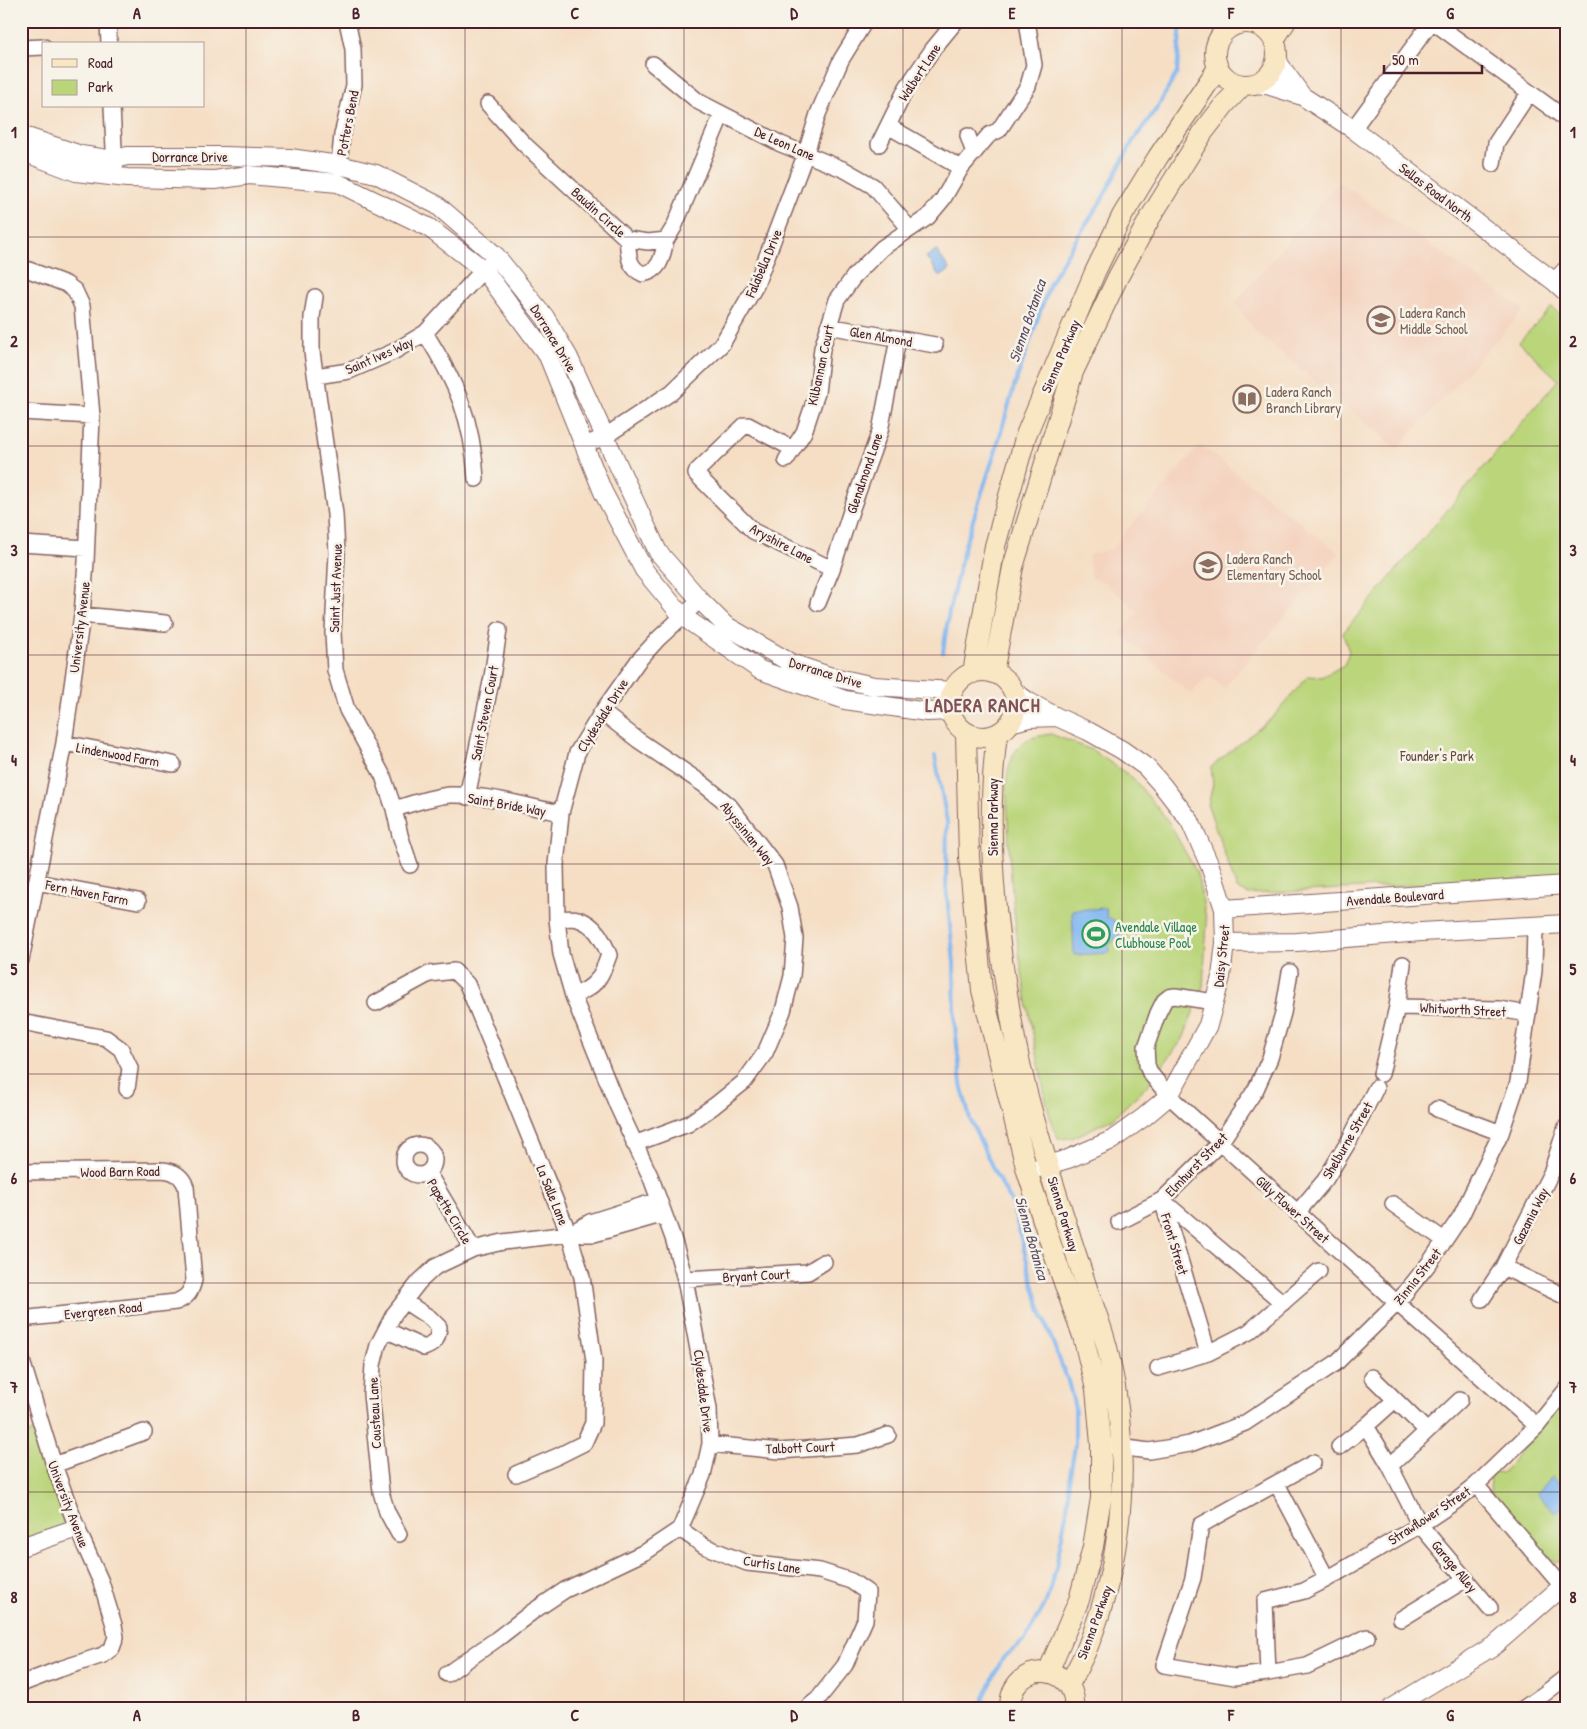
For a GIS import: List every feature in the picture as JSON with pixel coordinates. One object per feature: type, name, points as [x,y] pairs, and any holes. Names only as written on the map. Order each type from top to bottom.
[{"type":"main road","name":"Sienna Parkway","points":[[993,673],[1013,568],[1073,372],[1118,277],[1150,218],[1204,131],[1225,104],[1248,85],[1263,80],[1271,73],[1275,49],[1286,21]]},
{"type":"main road","points":[[1248,85],[1228,80],[1218,68],[1215,53],[1219,38],[1234,25],[1246,22],[1262,28],[1268,33],[1275,49]]},
{"type":"main road","name":"Sienna Parkway","points":[[973,673],[995,546],[1026,435],[1095,272],[1122,216],[1158,157],[1218,68]]},
{"type":"main road","points":[[1003,728],[987,737],[976,737],[966,733],[956,724],[950,711],[952,691],[964,677],[973,673],[983,672],[993,673],[1000,677],[1012,690]]},
{"type":"main road","name":"Sienna Parkway","points":[[1012,690],[1016,706],[1003,728],[990,805],[994,899],[1007,1006],[1026,1086],[1048,1165],[1109,1354],[1117,1400],[1121,1447],[1122,1485],[1120,1522],[1113,1564],[1105,1598],[1088,1647],[1074,1701]]},
{"type":"main road","name":"Sienna Parkway","points":[[966,733],[969,857],[982,990],[1027,1171],[1083,1336],[1096,1389],[1101,1444],[1101,1498],[1093,1547],[1079,1600],[1048,1672],[1056,1674],[1074,1701]]},
{"type":"main road","points":[[1010,1708],[1012,1694],[1019,1681],[1032,1673],[1048,1672]]},
{"type":"street","points":[[108,21],[109,42]]},
{"type":"street","name":"Potters Bend","points":[[339,164],[342,135],[354,85],[354,49],[347,21]]},
{"type":"street","name":"Falabella Drive","points":[[585,445],[604,437],[672,392],[722,344],[756,285],[806,153],[818,114],[841,60],[865,21]]},
{"type":"street","name":"Walbert Lane","points":[[880,144],[907,87],[933,49],[956,21]]},
{"type":"street","name":"Kilbannan Court","points":[[790,454],[804,432],[817,393],[822,348],[837,300],[855,275],[882,248],[928,217],[943,199],[961,168],[989,135],[999,130],[1028,86],[1034,64],[1027,21]]},
{"type":"street","points":[[1353,129],[1432,21],[1566,119]]},
{"type":"street","points":[[21,48],[42,47]]},
{"type":"street","name":"Sellas Road North","points":[[1275,49],[1280,65],[1302,96]]},
{"type":"street","name":"De Leon Lane","points":[[653,64],[699,102],[781,144],[845,170],[873,186],[910,229]]},
{"type":"street","name":"Sellas Road North","points":[[1248,85],[1267,85],[1302,96],[1353,129],[1562,281]]},
{"type":"street","points":[[1493,164],[1496,143],[1529,93]]},
{"type":"street","name":"Baudin Circle","points":[[488,104],[524,144],[628,239],[648,242],[666,240]]},
{"type":"street","points":[[112,108],[114,168]]},
{"type":"street","points":[[628,239],[629,260],[633,268],[643,274],[656,269],[666,240],[674,227],[722,114]]},
{"type":"street","points":[[888,126],[961,168]]},
{"type":"street","name":"Dorrance Drive","points":[[21,135],[114,168]]},
{"type":"street","points":[[968,136],[974,153]]},
{"type":"street","name":"Dorrance Drive","points":[[21,150],[76,172],[114,168],[215,180],[249,175],[338,183],[428,227],[484,270],[548,356],[603,492],[644,570],[682,616],[760,670],[845,700],[927,712],[950,711]]},
{"type":"street","name":"Dorrance Drive","points":[[114,168],[127,156],[290,158],[339,164],[376,174],[437,204],[496,256],[546,317],[568,356],[658,552],[725,626],[791,663],[829,676],[874,686],[952,691]]},
{"type":"street","points":[[338,183],[339,164]]},
{"type":"street","name":"Saint Ives Way","points":[[316,376],[349,371],[394,352],[425,333],[496,256]]},
{"type":"street","name":"University Avenue","points":[[21,266],[66,284],[75,291],[82,306],[92,416],[82,615],[64,744],[22,953]]},
{"type":"street","name":"Saint Just Avenue","points":[[315,297],[312,317],[312,352],[335,514],[337,553],[333,633],[335,670],[347,710],[383,776],[410,865]]},
{"type":"street","name":"Glen Almond","points":[[828,326],[935,345]]},
{"type":"street","points":[[425,333],[457,388],[474,449],[476,479]]},
{"type":"street","name":"Glenalmond Lane","points":[[818,603],[832,569],[880,431],[898,339]]},
{"type":"street","points":[[21,412],[92,416]]},
{"type":"street","name":"Aryshire Lane","points":[[790,454],[748,425],[745,425],[696,474],[753,531],[832,569]]},
{"type":"street","points":[[21,544],[86,548]]},
{"type":"street","name":"Clydesdale Drive","points":[[680,1529],[703,1475],[710,1444],[709,1409],[685,1278],[651,1178],[634,1144],[572,996],[560,954],[556,865],[561,814],[577,753],[602,712],[638,661],[700,600]]},
{"type":"street","points":[[82,615],[166,623]]},
{"type":"street","name":"Saint Steven Court","points":[[467,797],[492,677],[498,630]]},
{"type":"street","name":"Daisy Street","points":[[1012,690],[1029,702],[1057,717],[1088,730],[1146,767],[1190,821],[1210,866],[1224,909],[1225,943],[1221,977],[1208,1025],[1169,1096],[1112,1140],[1068,1159],[1027,1171]]},
{"type":"street","name":"Abyssinian Way","points":[[602,712],[638,740],[703,784],[729,805],[775,865],[790,907],[795,938],[792,976],[783,1011],[765,1053],[744,1082],[688,1124],[634,1144]]},
{"type":"street","name":"Daisy Street","points":[[1003,728],[1029,718],[1057,717]]},
{"type":"street","name":"Lindenwood Farm","points":[[64,744],[173,764]]},
{"type":"street","name":"Saint Bride Way","points":[[394,809],[450,795],[482,798],[561,814]]},
{"type":"street","name":"Fern Haven Farm","points":[[36,882],[138,902]]},
{"type":"street","name":"Avendale Boulevard","points":[[1224,909],[1566,885]]},
{"type":"street","points":[[557,919],[577,919],[593,927],[603,940],[609,955],[596,983],[587,991],[572,996]]},
{"type":"street","points":[[1225,943],[1297,942],[1421,932],[1566,924]]},
{"type":"street","name":"Zinnia Street","points":[[1101,1444],[1149,1451],[1190,1444],[1245,1424],[1336,1363],[1397,1303],[1430,1262],[1461,1216],[1501,1133],[1518,1082],[1534,972],[1536,926]]},
{"type":"street","name":"Shelburne Street","points":[[1297,1213],[1325,1180],[1349,1141],[1378,1081],[1397,1007],[1402,964]]},
{"type":"street","name":"La Salle Lane","points":[[376,1003],[429,974],[454,971],[467,984],[569,1234],[582,1277],[594,1361],[593,1423],[584,1443],[516,1474]]},
{"type":"street","name":"Elmhurst Street","points":[[1118,1222],[1162,1200],[1220,1143],[1256,1089],[1270,1058],[1283,1013],[1290,972]]},
{"type":"street","name":"Gilly Flower Street","points":[[1214,1002],[1175,996],[1169,997],[1164,1001],[1146,1047],[1146,1065],[1150,1073],[1169,1096],[1220,1143],[1537,1426]]},
{"type":"street","name":"Whitworth Street","points":[[1397,1007],[1499,1009],[1528,1014]]},
{"type":"street","points":[[21,1022],[106,1038],[121,1049],[130,1068],[127,1089]]},
{"type":"street","points":[[1437,1109],[1501,1133]]},
{"type":"street","name":"Gazania Way","points":[[1482,1299],[1503,1267],[1551,1173],[1566,1127]]},
{"type":"street","name":"Wood Barn Road","points":[[21,1172],[162,1170],[176,1173],[183,1179],[186,1187],[194,1280],[192,1291],[184,1298]]},
{"type":"street","name":"Papette Circle","points":[[428,1172],[473,1248]]},
{"type":"street","name":"Front Street","points":[[1162,1200],[1283,1303]]},
{"type":"street","name":"Front Street","points":[[1162,1200],[1208,1353]]},
{"type":"street","points":[[1393,1204],[1444,1240]]},
{"type":"street","name":"Cousteau Lane","points":[[399,1534],[387,1512],[381,1492],[371,1394],[372,1365],[394,1314],[418,1282],[435,1267],[473,1248],[503,1242],[569,1234],[590,1222],[662,1207]]},
{"type":"street","name":"Bryant Court","points":[[685,1278],[808,1272],[824,1262]]},
{"type":"street","points":[[1503,1267],[1566,1297]]},
{"type":"street","points":[[1158,1368],[1208,1353],[1250,1332],[1319,1271]]},
{"type":"street","name":"Evergreen Road","points":[[21,1319],[176,1302],[184,1298]]},
{"type":"street","points":[[386,1330],[424,1348],[433,1344],[438,1336],[439,1327],[430,1318],[404,1301]]},
{"type":"street","name":"University Avenue","points":[[21,1358],[54,1465],[77,1528],[101,1582],[116,1637],[112,1648],[103,1655],[21,1684]]},
{"type":"street","points":[[1372,1377],[1427,1431]]},
{"type":"street","name":"Strawflower Street","points":[[1268,1672],[1265,1601],[1304,1591],[1327,1579],[1420,1525],[1456,1501],[1476,1485],[1537,1426],[1566,1390]]},
{"type":"street","points":[[1339,1447],[1366,1426],[1394,1400]]},
{"type":"street","points":[[1390,1466],[1460,1400]]},
{"type":"street","name":"Garage Alley","points":[[1366,1426],[1390,1466],[1420,1525],[1490,1608]]},
{"type":"street","points":[[54,1465],[144,1432]]},
{"type":"street","name":"Talbott Court","points":[[710,1444],[780,1451],[858,1445],[888,1435]]},
{"type":"street","points":[[1313,1463],[1201,1525],[1193,1578],[1164,1665],[1235,1677],[1308,1666],[1368,1637]]},
{"type":"street","points":[[1277,1484],[1327,1579]]},
{"type":"street","points":[[1391,1708],[1495,1645],[1564,1584],[1476,1485]]},
{"type":"street","points":[[21,1546],[77,1528]]},
{"type":"street","points":[[447,1674],[498,1639],[532,1612],[566,1590],[647,1552],[680,1529]]},
{"type":"street","name":"Curtis Lane","points":[[680,1529],[704,1546],[747,1563],[820,1572],[851,1581],[867,1592],[865,1620],[845,1665],[818,1699],[807,1708]]},
{"type":"street","points":[[1400,1619],[1466,1579]]},
{"type":"street","points":[[1524,1708],[1566,1677]]},
{"type":"shaded area","name":"Ladera Ranch Middle School","points":[[1339,182],[1524,310],[1397,449],[1255,331],[1235,303]]},
{"type":"shaded area","name":"Ladera Ranch Elementary School","points":[[1200,445],[1339,553],[1224,688],[1208,676],[1191,694],[1120,633],[1139,612],[1105,583],[1090,577],[1089,555],[1111,549]]},
{"type":"green space","name":"Founder's Park","points":[[1552,307],[1566,321],[1566,877],[1248,894],[1237,889],[1208,806],[1213,784],[1211,767],[1273,717],[1308,676],[1322,677],[1344,665],[1349,652],[1343,633],[1558,380],[1519,342]]},
{"type":"green space","points":[[1051,734],[1092,750],[1133,778],[1168,821],[1197,873],[1207,923],[1203,986],[1183,1039],[1148,1085],[1112,1119],[1072,1138],[1058,1139],[1046,1100],[1022,971],[1014,914],[1006,789],[1010,762],[1017,748],[1025,741]]},
{"type":"green space","points":[[1566,1399],[1566,1560],[1560,1562],[1545,1558],[1491,1493],[1489,1478],[1495,1472],[1502,1473]]},
{"type":"green space","points":[[36,1431],[65,1527],[21,1540],[21,1436]]},
{"type":"water","points":[[936,250],[950,270],[940,277],[926,257]]},
{"type":"water","name":"Avendale Village Clubhouse Pool","points":[[1106,908],[1107,918],[1111,918],[1119,924],[1121,931],[1119,937],[1113,940],[1112,943],[1109,943],[1109,953],[1074,955],[1072,910]]},
{"type":"water","points":[[1552,1477],[1566,1489],[1566,1502],[1556,1513],[1536,1494]]},
{"type":"waterway","name":"Sienna Botanica","points":[[943,652],[949,611],[964,548],[1014,387],[1050,283],[1101,201],[1133,141],[1157,108],[1177,73],[1181,21]]},
{"type":"waterway","name":"Sienna Botanica","points":[[935,756],[947,822],[946,887],[954,963],[955,1026],[961,1084],[970,1119],[995,1173],[1012,1203],[1041,1312],[1068,1381],[1075,1408],[1075,1446],[1069,1481],[1067,1510],[1056,1567],[1046,1603],[1025,1640],[1002,1659],[979,1708]]},
{"type":"place","name":"Ladera Ranch Middle School","points":[[1381,320]]},
{"type":"place","name":"Ladera Ranch Branch Library","points":[[1247,399]]},
{"type":"place","name":"Ladera Ranch Elementary School","points":[[1208,566]]},
{"type":"place","name":"Avendale Village Clubhouse Pool","points":[[1096,934]]},
{"type":"district","name":"LADERA RANCH","points":[[983,705]]}]
